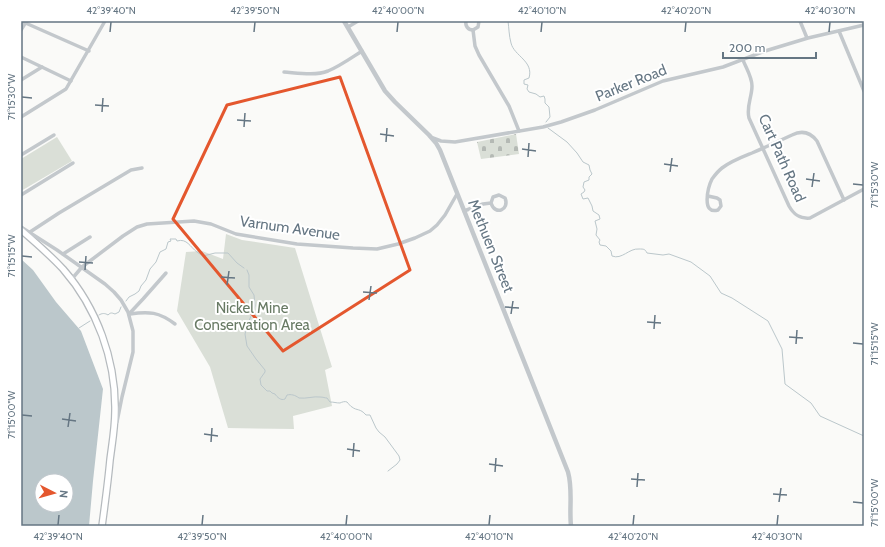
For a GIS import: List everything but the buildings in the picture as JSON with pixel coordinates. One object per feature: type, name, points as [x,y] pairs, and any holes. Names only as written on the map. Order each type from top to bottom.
[{"type":"main road","points":[[21,228],[62,268],[87,303],[100,330],[108,354],[115,393],[115,416],[102,526]]},
{"type":"street","points":[[21,117],[66,88],[89,51],[105,21]]},
{"type":"street","name":"Methuen Street","points":[[344,21],[386,91],[395,102],[429,135],[440,150],[568,472],[571,489],[571,526]]},
{"type":"street","points":[[348,27],[358,21]]},
{"type":"street","points":[[466,21],[467,28],[469,30],[473,30],[478,27],[479,21]]},
{"type":"street","points":[[800,21],[807,38]]},
{"type":"street","points":[[21,30],[24,22],[89,51]]},
{"type":"street","name":"Parker Road","points":[[429,135],[441,141],[449,142],[543,127],[612,103],[663,81],[716,69],[807,38],[864,25]]},
{"type":"street","points":[[473,30],[475,46],[479,55],[510,106],[519,131]]},
{"type":"street","points":[[839,31],[864,91]]},
{"type":"street","points":[[284,72],[314,73],[327,71],[362,52]]},
{"type":"street","points":[[21,57],[71,81]]},
{"type":"street","name":"Cart Path Road","points":[[743,60],[752,87],[748,114],[750,121],[792,211],[802,218],[810,218],[864,189]]},
{"type":"street","points":[[21,80],[42,67]]},
{"type":"street","points":[[708,196],[720,200],[721,204],[719,210],[713,211],[708,208],[707,205],[708,196],[712,179],[721,169],[731,162],[795,133],[804,132],[812,135],[819,145],[844,200]]},
{"type":"street","points":[[21,155],[54,135]]},
{"type":"street","points":[[21,195],[73,163]]},
{"type":"street","points":[[30,232],[131,170],[142,168]]},
{"type":"street","name":"Varnum Avenue","points":[[71,280],[82,267],[123,236],[137,227],[147,224],[194,221],[211,224],[236,234],[297,244],[363,249],[383,248],[415,238],[430,231],[445,215],[457,194]]},
{"type":"street","points":[[499,195],[504,197],[506,206],[504,209],[499,211],[493,208],[491,203],[493,197],[499,195]]},
{"type":"street","points":[[464,211],[491,203]]},
{"type":"street","points":[[21,228],[30,232],[105,284],[121,300],[129,314],[133,331],[133,352],[112,444]]},
{"type":"street","points":[[63,254],[90,237]]},
{"type":"street","points":[[129,314],[166,273]]},
{"type":"street","points":[[129,314],[138,312],[157,314],[175,324]]},
{"type":"highlighted area","points":[[340,77],[410,270],[283,351],[173,219],[227,105]]},
{"type":"green space","points":[[516,134],[519,154],[481,159],[477,142]]},
{"type":"green space","points":[[57,137],[72,161],[21,191],[21,159]]},
{"type":"green space","name":"Nickel Mine Conservation Area","points":[[226,234],[242,240],[295,248],[332,367],[325,370],[332,406],[293,416],[294,429],[228,428],[210,367],[177,311],[186,252],[202,251],[223,259]]},
{"type":"shaded area","points":[[21,259],[33,270],[56,302],[81,331],[103,389],[89,526],[21,526]]},
{"type":"waterway","points":[[508,21],[513,48],[529,67],[529,78],[524,80],[524,84],[528,85],[527,89],[529,92],[540,97],[544,96],[545,103],[549,107],[550,117],[546,122]]},
{"type":"waterway","points":[[548,128],[567,142],[583,162],[589,165],[592,174],[589,177],[589,180],[584,182],[583,187],[585,190],[581,194],[583,199],[588,198],[593,211],[599,215],[600,219],[595,221],[597,229],[596,235],[600,240],[600,245],[606,246],[611,251],[612,256],[616,257],[635,249],[642,249],[647,253],[663,255],[669,254],[691,262],[710,276],[721,293],[732,298],[768,321],[782,349],[785,384],[811,403],[820,416],[864,436]]},
{"type":"waterway","points":[[126,301],[129,297],[139,291],[146,280],[150,269],[156,262],[160,252],[166,249],[168,242],[171,241],[170,239],[186,242],[203,256],[215,253],[228,253],[244,268]]},
{"type":"waterway","points":[[247,270],[249,275],[249,287],[254,295],[255,306],[245,334],[247,346],[265,370],[260,379],[261,385],[267,391],[270,391],[282,399],[285,399],[287,395],[294,395],[299,398],[327,398],[330,402],[347,402],[366,415],[370,415],[376,428],[385,437],[399,456],[400,460],[388,471]]},
{"type":"waterway","points":[[99,315],[108,315],[111,313],[115,314],[119,312],[121,307]]},
{"type":"waterway","points":[[79,328],[90,321]]}]
